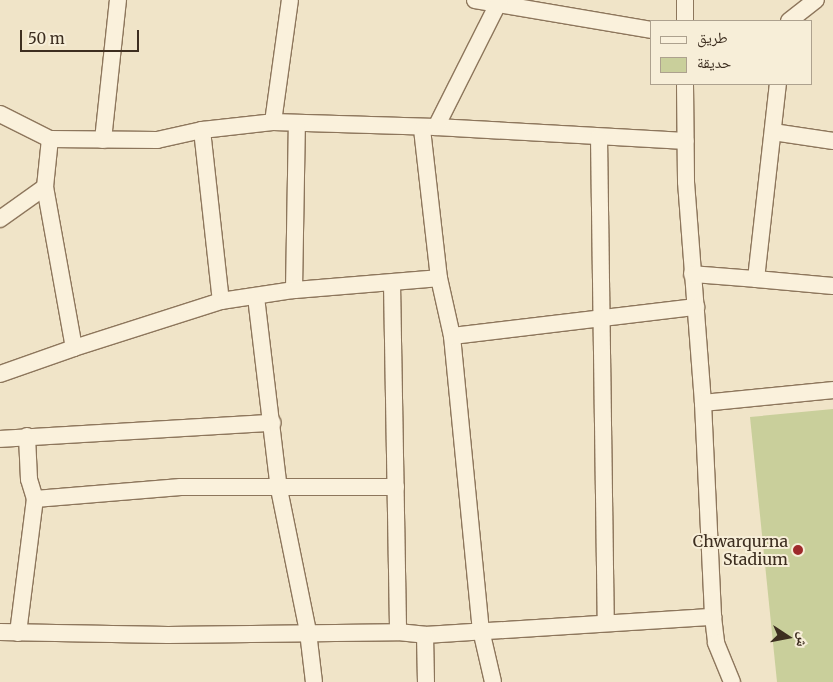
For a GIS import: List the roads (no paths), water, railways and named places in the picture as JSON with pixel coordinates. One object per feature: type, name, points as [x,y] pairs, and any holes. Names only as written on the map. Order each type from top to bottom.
[{"type":"street","points":[[103,140],[118,0]]},
{"type":"street","points":[[273,122],[290,0]]},
{"type":"street","points":[[475,0],[650,30]]},
{"type":"street","points":[[685,0],[685,20]]},
{"type":"street","points":[[790,20],[816,0]]},
{"type":"street","points":[[493,682],[481,630],[452,336],[439,278],[429,128],[500,3]]},
{"type":"street","points":[[686,85],[686,141],[692,274],[703,403],[713,616],[716,643],[732,682]]},
{"type":"street","points":[[756,279],[778,85]]},
{"type":"street","points":[[0,114],[50,139],[157,140],[202,130],[273,122],[686,141]]},
{"type":"street","points":[[294,290],[297,124]]},
{"type":"street","points":[[202,130],[221,301]]},
{"type":"street","points":[[773,132],[833,141]]},
{"type":"street","points":[[599,137],[606,622]]},
{"type":"street","points":[[50,139],[45,187],[74,348]]},
{"type":"street","points":[[0,219],[45,187]]},
{"type":"street","points":[[692,274],[833,286]]},
{"type":"street","points":[[0,374],[221,301],[294,290],[439,278]]},
{"type":"street","points":[[392,283],[398,632]]},
{"type":"street","points":[[256,296],[273,423],[279,488],[308,632],[314,682]]},
{"type":"street","points":[[452,336],[602,320],[696,307]]},
{"type":"street","points":[[703,403],[833,390]]},
{"type":"street","points":[[0,439],[273,423]]},
{"type":"street","points":[[18,633],[34,499],[26,436]]},
{"type":"street","points":[[34,499],[181,487],[396,487]]},
{"type":"street","points":[[0,632],[168,635],[398,632],[425,635],[713,616]]},
{"type":"street","points":[[425,635],[426,682]]},
{"type":"place","name":"Chwarqurna Stadium","points":[[798,550]]}]
